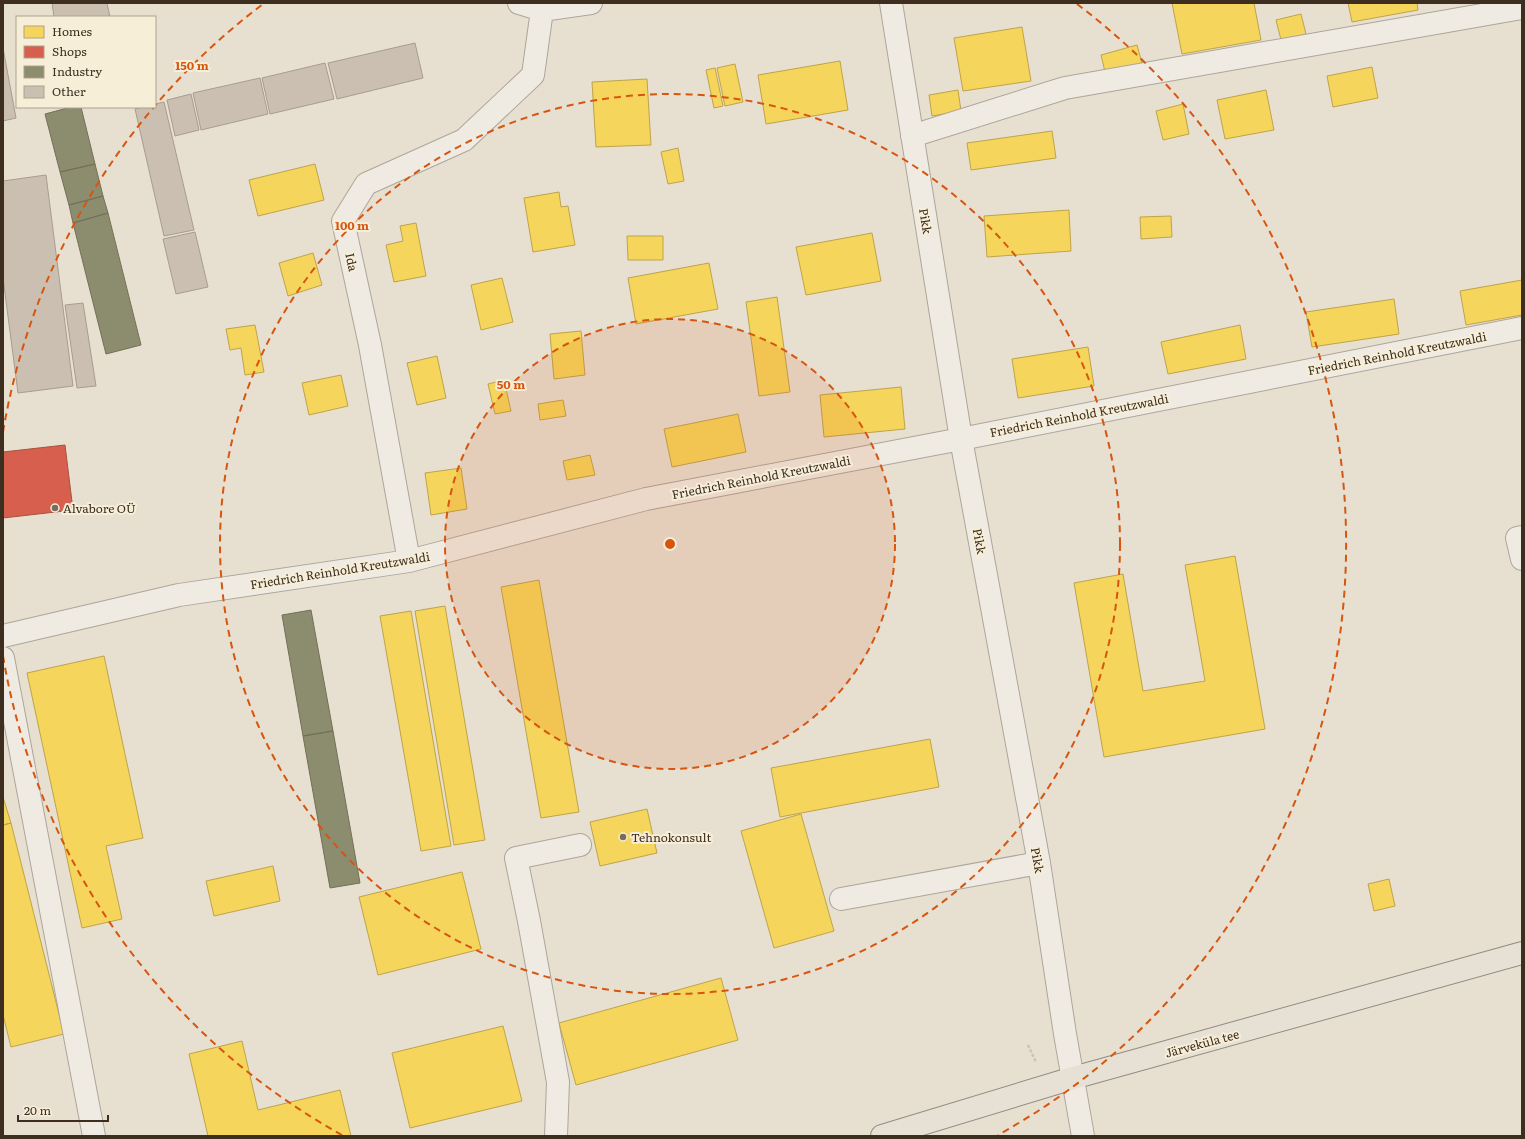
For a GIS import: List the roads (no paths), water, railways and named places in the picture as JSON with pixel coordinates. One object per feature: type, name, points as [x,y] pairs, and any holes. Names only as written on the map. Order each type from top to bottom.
[{"type":"main road","name":"Järveküla tee","points":[[882,1136],[1073,1078],[1522,953]]},
{"type":"street","points":[[519,3],[542,10],[591,3]]},
{"type":"street","name":"Pikk","points":[[891,3],[961,438],[1038,863],[1083,1136]]},
{"type":"street","points":[[912,136],[1065,88],[1522,8]]},
{"type":"street","name":"Ida","points":[[409,561],[370,346],[343,221],[366,184],[464,140],[533,75],[542,10]]},
{"type":"street","name":"Friedrich Reinhold Kreutzwaldi","points":[[3,636],[179,595],[409,561],[646,499],[1522,328]]},
{"type":"street","points":[[1522,537],[1517,538],[1522,560]]},
{"type":"street","points":[[3,658],[94,1136]]},
{"type":"street","points":[[556,1136],[558,1082],[516,858],[580,845]]},
{"type":"street","points":[[841,899],[1038,863]]},
{"type":"place","name":"Alvabore OÜ","points":[[55,508]]},
{"type":"place","name":"Tehnokonsult","points":[[623,837]]}]
